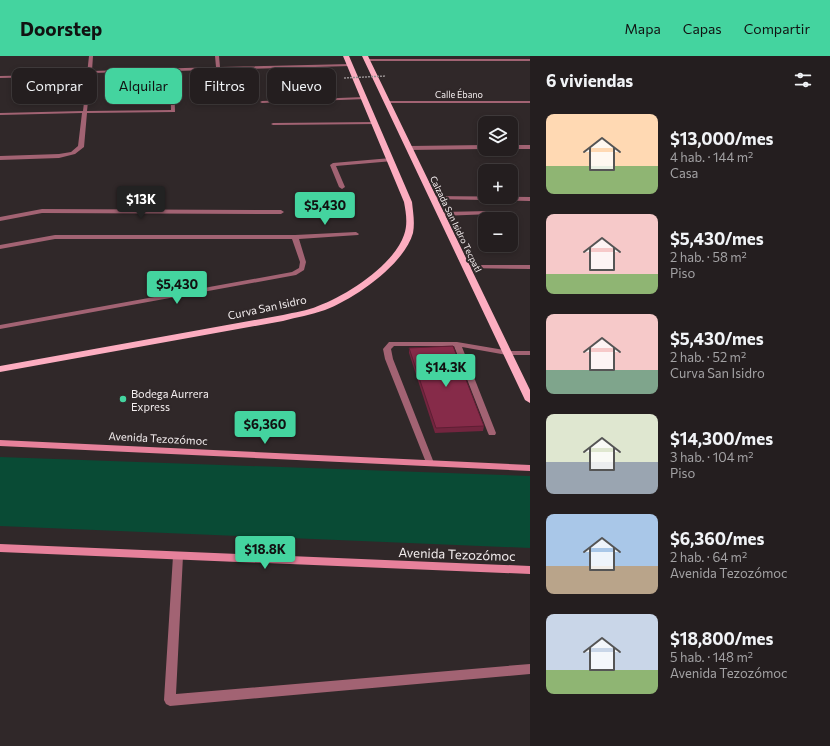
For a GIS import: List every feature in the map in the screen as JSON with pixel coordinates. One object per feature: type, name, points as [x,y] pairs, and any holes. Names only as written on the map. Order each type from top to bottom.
[{"type":"main road","points":[[346,56],[391,160]]},
{"type":"main road","name":"Calzada San Isidro Tecpatl","points":[[365,58],[434,198],[530,400]]},
{"type":"main road","name":"Curva San Isidro","points":[[0,369],[283,318],[326,306],[359,287],[391,263],[407,238],[411,218],[408,202],[391,160]]},
{"type":"main road","name":"Avenida Tezozómoc","points":[[0,443],[530,468]]},
{"type":"main road","name":"Avenida Tezozómoc","points":[[0,548],[530,570]]},
{"type":"street","points":[[90,68],[91,56]]},
{"type":"street","points":[[218,56],[218,68]]},
{"type":"street","points":[[365,58],[530,60]]},
{"type":"street","points":[[231,68],[350,65]]},
{"type":"street","points":[[0,77],[12,76]]},
{"type":"street","points":[[262,102],[364,98]]},
{"type":"street","name":"Calle Ébano","points":[[387,102],[530,102]]},
{"type":"street","points":[[0,158],[60,156],[73,153],[81,147],[86,104]]},
{"type":"street","points":[[0,114],[173,111],[173,104]]},
{"type":"street","points":[[273,124],[375,123]]},
{"type":"street","points":[[518,147],[530,147]]},
{"type":"street","points":[[409,148],[478,148]]},
{"type":"street","points":[[342,187],[334,165],[391,160]]},
{"type":"street","points":[[434,198],[530,198]]},
{"type":"street","points":[[0,219],[42,211],[281,212]]},
{"type":"street","points":[[441,214],[478,213]]},
{"type":"street","points":[[0,247],[55,237],[295,237],[356,234]]},
{"type":"street","points":[[0,327],[294,274],[302,269],[303,262],[295,237]]},
{"type":"street","points":[[466,267],[530,267]]},
{"type":"street","points":[[430,463],[389,359],[387,349],[392,344],[456,344],[507,353],[530,353]]},
{"type":"street","points":[[456,344],[492,433]]},
{"type":"street","points":[[178,556],[170,700],[530,669]]},
{"type":"path","points":[[344,78],[386,76]]},
{"type":"green space","points":[[0,457],[530,476],[530,548],[0,526]]},
{"type":"building","points":[[453,346],[484,426],[436,428],[409,348]]},
{"type":"place","name":"Bodega Aurrera Express","points":[[123,399]]}]
